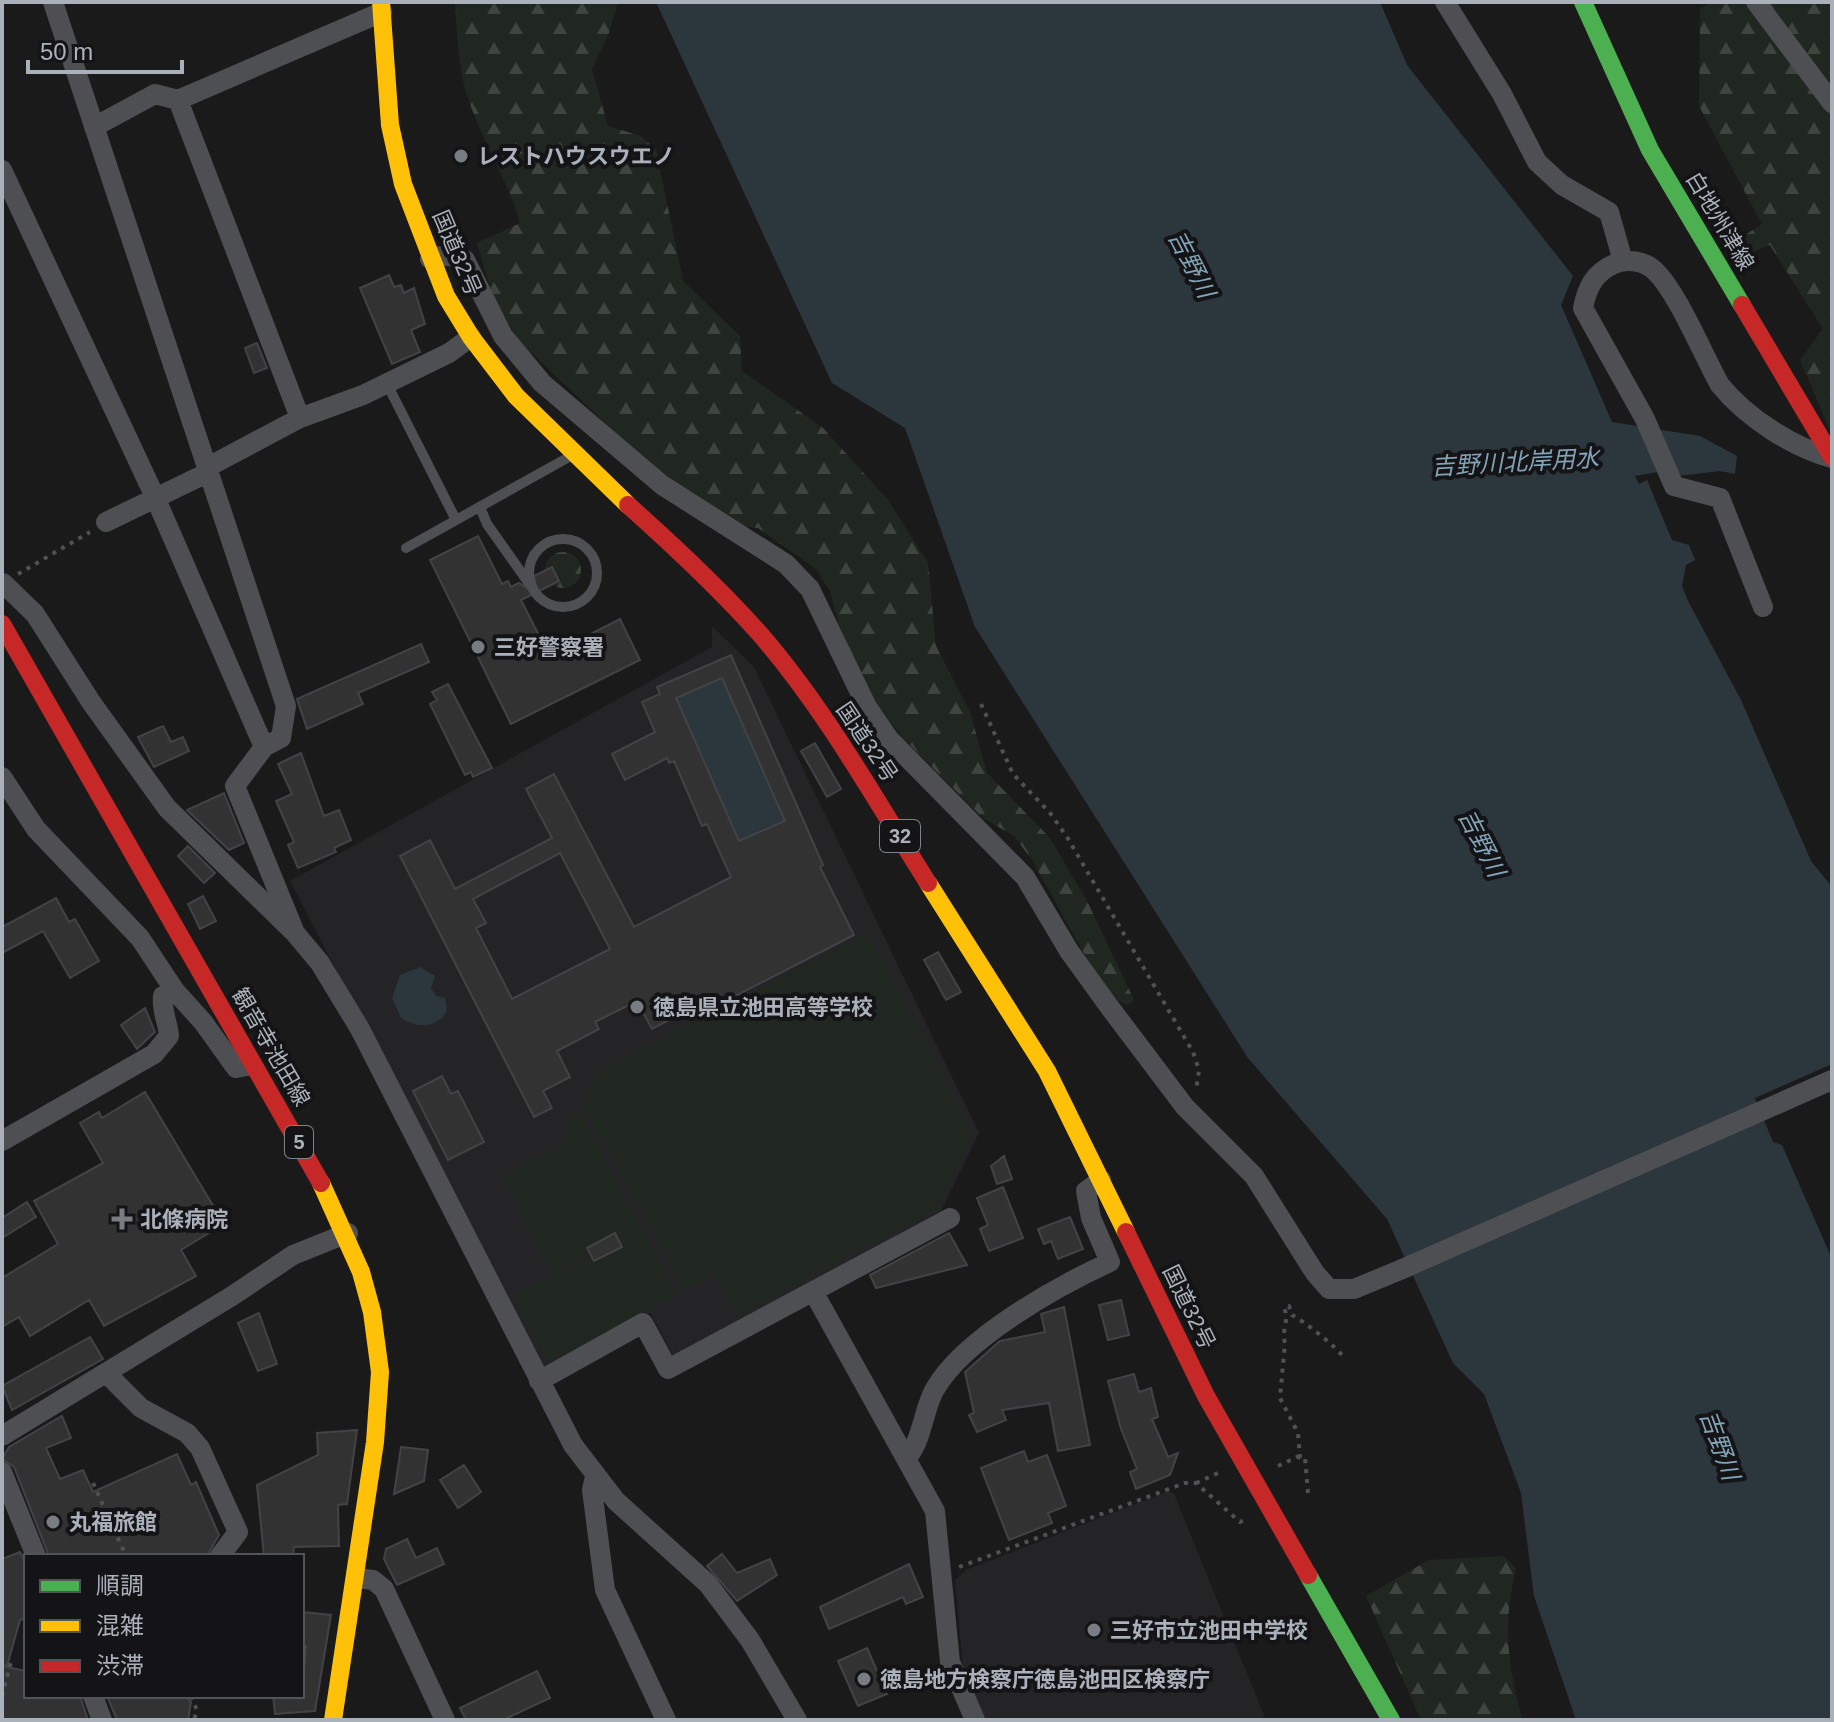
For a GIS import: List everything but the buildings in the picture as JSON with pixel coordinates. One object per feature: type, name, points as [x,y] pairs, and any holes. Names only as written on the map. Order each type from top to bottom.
[{"type":"main road","name":"白地州津線","points":[[1583,2],[1650,150],[1832,457]]},
{"type":"main road","name":"国道32号","points":[[382,7],[390,125],[403,184],[446,296],[471,337],[516,396],[688,559],[761,635],[836,737],[1047,1071],[1206,1396],[1391,1720]]},
{"type":"main road","name":"観音寺池田線","points":[[2,624],[252,1065],[319,1175],[348,1233],[364,1281],[379,1355],[378,1419],[357,1578],[333,1720]]},
{"type":"street","points":[[53,2],[286,706],[281,738],[264,747],[235,786],[295,933]]},
{"type":"street","points":[[1445,2],[1502,94],[1537,162],[1562,185],[1609,212],[1623,261]]},
{"type":"street","points":[[1756,2],[1832,103]]},
{"type":"street","points":[[94,127],[155,94],[178,100],[382,7]]},
{"type":"street","points":[[178,100],[300,418]]},
{"type":"street","points":[[2,170],[155,497],[264,747]]},
{"type":"street","points":[[430,259],[446,255],[465,260],[503,336],[542,383],[662,485],[786,564],[810,589],[867,707],[889,739],[1025,877],[1069,951],[1185,1107],[1254,1176],[1315,1273],[1329,1289],[1354,1289],[1400,1270],[1832,1080]]},
{"type":"street","points":[[1763,607],[1720,498],[1674,486],[1645,419],[1583,308],[1588,286],[1605,268],[1623,261],[1647,265],[1656,271],[1720,385],[1732,400],[1804,451],[1832,457]]},
{"type":"street","points":[[106,522],[207,471],[300,418],[387,384],[449,353],[471,337]]},
{"type":"street","points":[[3,583],[35,614],[91,702],[167,808],[295,933],[320,963],[360,1029],[539,1381],[595,1477],[708,1584],[750,1640],[797,1720]]},
{"type":"street","points":[[2,777],[36,829],[140,938],[175,991],[203,1022],[236,1068],[252,1065]]},
{"type":"street","points":[[2,1141],[154,1054],[169,1036],[168,1021],[161,1008],[163,996],[175,991]]},
{"type":"street","points":[[907,1457],[915,1450],[919,1425],[936,1387],[968,1351],[1072,1280],[1110,1262],[1091,1218],[1086,1191],[1101,1180]]},
{"type":"street","points":[[539,1381],[643,1323],[668,1369],[950,1218]]},
{"type":"street","points":[[2,1436],[293,1255],[348,1233]]},
{"type":"street","points":[[814,1293],[935,1511],[950,1662],[975,1720]]},
{"type":"street","points":[[106,1373],[141,1408],[187,1433],[200,1448],[238,1532],[222,1554]]},
{"type":"street","points":[[2,1472],[35,1554]]},
{"type":"street","points":[[595,1477],[592,1490],[605,1590],[666,1720]]},
{"type":"street","points":[[357,1578],[373,1580],[384,1589],[445,1720]]},
{"type":"street","points":[[94,1698],[102,1720]]},
{"type":"lane","points":[[387,384],[456,520]]},
{"type":"lane","points":[[406,548],[574,454]]},
{"type":"lane","points":[[480,507],[487,524],[529,582],[552,606],[563,608],[585,599],[596,579],[596,567],[586,548],[566,539],[555,539],[536,550],[530,560],[529,582]]},
{"type":"path","points":[[3,583],[106,522]]},
{"type":"path","points":[[981,704],[1013,774],[1059,825],[1193,1052],[1199,1070],[1196,1094],[1185,1107]]},
{"type":"path","points":[[1300,1456],[1298,1433],[1280,1398],[1285,1343],[1283,1334],[1288,1316],[1284,1308],[1289,1306],[1292,1315],[1305,1322],[1309,1331],[1324,1338],[1345,1359]]},
{"type":"path","points":[[1272,1469],[1300,1456]]},
{"type":"path","points":[[1300,1456],[1305,1458],[1308,1493]]},
{"type":"path","points":[[942,1574],[1221,1472]]},
{"type":"path","points":[[93,1483],[125,1554]]},
{"type":"path","points":[[1196,1483],[1240,1522],[1249,1518]]},
{"type":"path","points":[[2,1696],[11,1662]]},
{"type":"path","points":[[192,1698],[197,1710],[194,1720]]},
{"type":"shaded area","name":"徳島県立池田高等学校","points":[[712,626],[754,667],[979,1133],[941,1211],[674,1357],[650,1313],[545,1371],[290,881],[712,647]]},
{"type":"shaded area","name":"三好市立池田中学校","points":[[1169,1491],[1174,1494],[1266,1720],[982,1720],[964,1679],[955,1580],[966,1570]]},
{"type":"green space","points":[[455,2],[618,2],[609,33],[592,69],[608,126],[641,136],[656,150],[683,281],[740,336],[742,371],[823,428],[888,500],[928,563],[936,646],[970,712],[987,773],[1050,838],[1088,903],[1134,1000],[1128,1005],[1117,1000],[1091,966],[1032,860],[1014,836],[983,818],[903,738],[867,691],[839,625],[830,591],[816,569],[758,528],[741,526],[660,475],[519,341],[494,300],[477,243],[520,223],[467,95],[460,61]]},
{"type":"green space","points":[[1710,2],[1832,2],[1832,435],[1800,360],[1823,329],[1770,245],[1734,260],[1728,246],[1762,224],[1699,106],[1700,9]]},
{"type":"green space","points":[[563,552],[576,557],[581,570],[576,583],[563,588],[550,583],[545,570],[550,557]]},
{"type":"green space","points":[[870,933],[972,1133],[938,1207],[738,1316],[715,1275],[685,1291],[585,1109],[592,1075]]},
{"type":"green space","points":[[581,1110],[641,1226],[552,1272],[503,1176],[567,1142],[572,1115]]},
{"type":"green space","points":[[643,1228],[678,1295],[548,1363],[513,1297]]},
{"type":"green space","points":[[1504,1556],[1516,1568],[1509,1609],[1508,1645],[1522,1720],[1421,1720],[1366,1596],[1429,1560]]},
{"type":"water","points":[[656,2],[1380,2],[1407,65],[1573,276],[1561,305],[1612,422],[1700,436],[1737,456],[1735,474],[1720,471],[1678,476],[1675,469],[1635,476],[1639,484],[1647,480],[1672,540],[1689,545],[1695,560],[1686,565],[1682,586],[1688,601],[1741,700],[1811,861],[1832,887],[1832,1064],[1755,1098],[1773,1142],[1782,1145],[1832,1259],[1832,1720],[1576,1720],[1534,1596],[1521,1493],[1484,1394],[1453,1363],[1387,1219],[1248,1058],[975,627],[905,428],[832,383]]},
{"type":"water","points":[[722,678],[785,821],[739,841],[676,698]]},
{"type":"water","points":[[420,967],[435,976],[431,988],[436,996],[445,998],[447,1011],[438,1021],[426,1025],[401,1018],[392,998],[400,975]]},
{"type":"traffic: fast","points":[[1583,2],[1650,150],[1742,305]]},
{"type":"traffic: fast","points":[[1308,1575],[1391,1720]]},
{"type":"traffic: slow","points":[[381,2],[390,125],[403,184],[446,296],[471,337],[516,396],[628,505]]},
{"type":"traffic: slow","points":[[928,883],[1047,1071],[1126,1232]]},
{"type":"traffic: slow","points":[[321,1183],[361,1272],[372,1312],[380,1372],[375,1442],[333,1720]]},
{"type":"traffic: jam","points":[[1742,305],[1832,457]]},
{"type":"traffic: jam","points":[[628,505],[712,584],[784,663],[848,755],[928,883]]},
{"type":"traffic: jam","points":[[2,624],[321,1183]]},
{"type":"traffic: jam","points":[[1126,1232],[1206,1396],[1308,1575]]},
{"type":"place","name":"レストハウスウエノ","points":[[461,156]]},
{"type":"place","name":"三好警察署","points":[[478,647]]},
{"type":"place","name":"徳島県立池田高等学校","points":[[637,1007]]},
{"type":"place","name":"北條病院","points":[[122,1219]]},
{"type":"place","name":"丸福旅館","points":[[53,1522]]},
{"type":"place","name":"三好市立池田中学校","points":[[1094,1630]]},
{"type":"place","name":"徳島地方検察庁徳島池田区検察庁","points":[[864,1679]]},
{"type":"water label","name":"吉野川","points":[[1192,264]]},
{"type":"water label","name":"吉野川北岸用水","points":[[1515,462]]},
{"type":"water label","name":"吉野川","points":[[1482,843]]},
{"type":"water label","name":"吉野川","points":[[1720,1445]]}]
